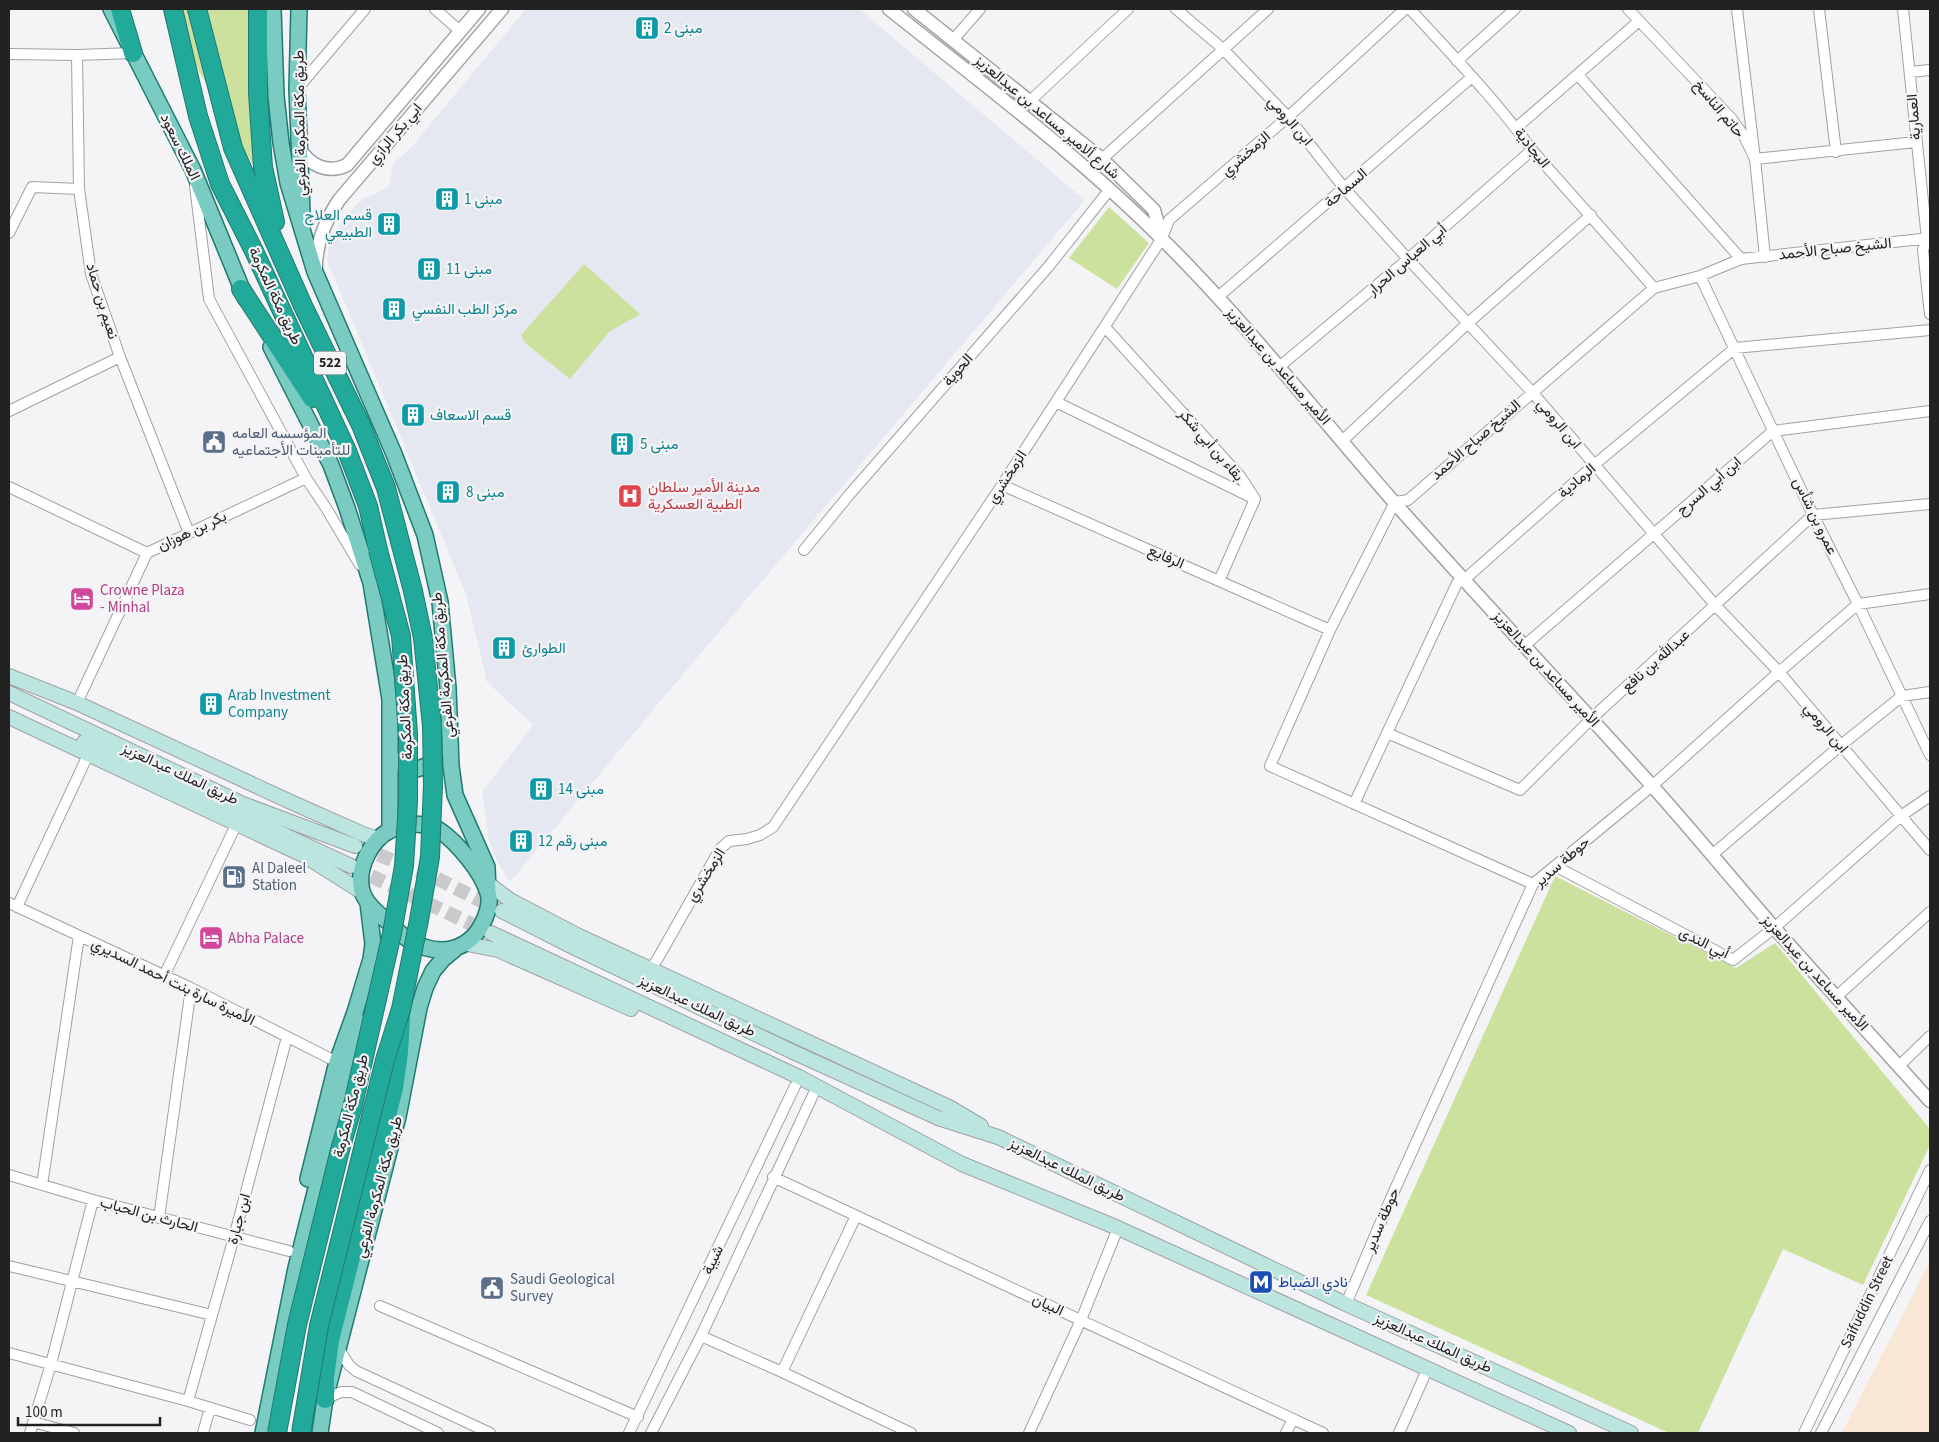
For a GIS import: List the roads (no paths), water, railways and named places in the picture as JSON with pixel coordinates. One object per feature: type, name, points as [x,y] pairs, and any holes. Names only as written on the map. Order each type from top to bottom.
[{"type":"highway","points":[[120,9],[133,53]]},
{"type":"highway","name":"طريق مكة المكرمة","points":[[173,9],[198,116],[220,184],[258,259],[347,451],[368,506],[401,636],[408,734],[408,802],[404,866],[392,933],[352,1109],[340,1150],[297,1325],[278,1433]]},
{"type":"highway","name":"طريق مكة المكرمة","points":[[197,9],[233,148],[325,352],[361,425],[386,488],[413,591],[422,638],[432,726],[433,785],[430,857],[401,1009],[385,1060],[346,1212],[320,1326],[301,1433]]},
{"type":"highway","points":[[258,9],[258,93],[263,167],[281,254]]},
{"type":"highway","points":[[241,289],[347,451]]},
{"type":"highway","points":[[325,1399],[325,1377],[330,1340],[394,1088],[399,1052],[401,1009]]},
{"type":"main road","name":"الملك سعود","points":[[111,9],[193,170],[241,289]]},
{"type":"main road","points":[[273,9],[276,96],[280,143],[288,183],[304,236]]},
{"type":"main road","name":"طريق مكة المكرمة الفرعي","points":[[299,9],[297,89],[304,236],[315,272],[394,454],[425,534],[440,602],[448,688],[451,766],[455,795],[487,867],[486,885]]},
{"type":"main road","points":[[241,289],[331,465],[371,583],[390,700],[384,835]]},
{"type":"main road","points":[[9,676],[77,703],[293,804],[384,835]]},
{"type":"main road","points":[[390,732],[402,763],[417,769],[429,765],[435,752],[448,688]]},
{"type":"main road","name":"طريق الملك عبدالعزيز","points":[[9,693],[243,804],[355,846]]},
{"type":"main road","name":"طريق الملك عبدالعزيز","points":[[9,707],[351,866]]},
{"type":"main road","points":[[9,717],[305,856],[365,897],[382,917],[410,940],[426,947],[486,946],[506,953],[645,1015],[962,1164]]},
{"type":"main road","points":[[296,1268],[289,1251],[337,1062],[371,959],[373,944],[362,873],[367,854],[384,835],[410,824],[422,824],[438,830],[461,850],[480,873],[486,885],[489,909],[483,923],[461,946]]},
{"type":"main road","points":[[486,885],[510,900],[579,936],[949,1107],[998,1137]]},
{"type":"main road","name":"طريق الملك عبدالعزيز","points":[[502,911],[583,952],[793,1052],[938,1118],[998,1137],[1346,1304],[1631,1433]]},
{"type":"main road","name":"طريق الملك عبدالعزيز","points":[[491,933],[799,1077],[962,1164],[1118,1228],[1569,1433]]},
{"type":"main road","name":"طريق مكة المكرمة الفرعي","points":[[320,1433],[325,1399],[398,1118],[425,988],[433,971],[444,958],[461,946]]},
{"type":"main road","points":[[263,1433],[296,1268],[338,1101],[356,1045],[379,992]]},
{"type":"street","points":[[297,89],[365,9]]},
{"type":"street","points":[[435,9],[460,31]]},
{"type":"street","name":"ابي بكر الرازي","points":[[299,147],[306,158],[316,166],[329,169],[347,165],[479,9]]},
{"type":"street","name":"ابي بكر الرازي","points":[[315,272],[319,240],[333,209],[502,9]]},
{"type":"street","name":"الأمير مساعد بن عبدالعزيز","points":[[889,9],[970,73],[1110,189],[1162,238],[1218,297],[1395,502],[1713,854],[1774,928],[1930,1101]]},
{"type":"street","name":"شارع ألامير مساعد بن عبدالعزيز","points":[[914,9],[1102,159],[1154,210],[1162,238]]},
{"type":"street","points":[[953,40],[980,9]]},
{"type":"street","points":[[1030,101],[1128,9]]},
{"type":"street","name":"ابن الرومي","points":[[1176,9],[1223,49],[1288,117],[1345,189],[1408,260],[1532,392],[1716,606],[1779,672],[1930,850]]},
{"type":"street","points":[[1102,159],[1268,9]]},
{"type":"street","name":"الزمخشري","points":[[650,970],[720,850],[729,841],[748,839],[760,835],[773,827],[1002,485],[1162,238],[1169,220],[1288,117],[1404,9]]},
{"type":"street","name":"البجادية","points":[[1410,9],[1472,77],[1516,128],[1532,150],[1654,288]]},
{"type":"street","points":[[1458,61],[1515,9]]},
{"type":"street","name":"حاتم الناسخ","points":[[1628,9],[1731,118],[1744,136],[1755,159]]},
{"type":"street","points":[[1737,9],[1765,257]]},
{"type":"street","points":[[1820,9],[1836,152]]},
{"type":"street","name":"العمارية","points":[[1903,9],[1916,142],[1929,238],[1923,250],[1930,314]]},
{"type":"street","points":[[1516,128],[1639,21]]},
{"type":"street","points":[[9,54],[77,55],[133,53]]},
{"type":"street","name":"نعيم بن حماد","points":[[77,55],[79,189],[91,274],[120,357],[189,533]]},
{"type":"street","points":[[970,73],[977,69],[979,60]]},
{"type":"street","points":[[1910,72],[1930,70]]},
{"type":"street","points":[[1578,75],[1741,259]]},
{"type":"street","name":"السماحة","points":[[1218,297],[1345,189],[1472,77]]},
{"type":"street","points":[[1755,159],[1836,152],[1916,142]]},
{"type":"street","name":"أبي العباس الحرار","points":[[1279,368],[1408,260],[1532,150]]},
{"type":"street","points":[[193,170],[209,299],[306,478],[371,583]]},
{"type":"street","points":[[9,233],[32,187],[79,189]]},
{"type":"street","name":"الحوية","points":[[804,550],[1049,266],[1110,189]]},
{"type":"street","points":[[1342,441],[1468,323],[1591,216]]},
{"type":"street","name":"الشيخ صباح الأحمد","points":[[1395,502],[1408,500],[1654,288],[1700,276],[1741,259],[1929,238]]},
{"type":"street","name":"عمرو بن شأس","points":[[1700,276],[1813,515],[1930,755]]},
{"type":"street","name":"بقاء بن أبي شكر","points":[[1105,327],[1240,476],[1255,499]]},
{"type":"street","points":[[1735,348],[1930,330]]},
{"type":"street","name":"الرمادية","points":[[1354,804],[1456,583],[1465,579],[1594,465],[1735,348]]},
{"type":"street","points":[[9,411],[120,357]]},
{"type":"street","points":[[1056,402],[1255,499],[1219,581]]},
{"type":"street","points":[[1773,431],[1930,411]]},
{"type":"street","name":"ابن أبي السرح","points":[[1525,645],[1773,431]]},
{"type":"street","name":"بكر بن هوزان","points":[[77,703],[147,553],[306,478]]},
{"type":"street","name":"الرفايع","points":[[1002,485],[1330,630]]},
{"type":"street","points":[[9,487],[147,553]]},
{"type":"street","points":[[1395,502],[1330,630],[1270,766],[1532,884]]},
{"type":"street","points":[[1813,515],[1930,504]]},
{"type":"street","name":"عبدالله بن نافع","points":[[1387,733],[1520,790],[1591,719],[1813,515]]},
{"type":"street","points":[[1858,604],[1930,594]]},
{"type":"street","name":"حوطة سدير","points":[[1346,1304],[1391,1198],[1532,884],[1652,786],[1858,604]]},
{"type":"street","points":[[1713,854],[1902,696],[1930,692]]},
{"type":"street","points":[[13,905],[88,755]]},
{"type":"street","name":"أبي الندى","points":[[1555,866],[1733,960],[1774,928],[1901,816],[1930,796]]},
{"type":"street","points":[[164,976],[236,825]]},
{"type":"street","name":"الأميرة سارة بنت أحمد السديري","points":[[13,905],[192,988],[337,1062]]},
{"type":"street","points":[[1836,998],[1930,912]]},
{"type":"street","points":[[42,1185],[79,936]]},
{"type":"street","points":[[159,1218],[192,988]]},
{"type":"street","points":[[1899,1066],[1930,1036]]},
{"type":"street","name":"ابن جبارة","points":[[188,1402],[287,1037]]},
{"type":"street","name":"شيبة","points":[[629,1433],[795,1086]]},
{"type":"street","name":"شيبة","points":[[651,1433],[700,1336],[813,1095]]},
{"type":"street","name":"Saifuddin Street","points":[[1804,1433],[1930,1170]]},
{"type":"street","name":"الحارث بن الحباب","points":[[9,1175],[159,1218],[289,1251]]},
{"type":"street","name":"البيان","points":[[773,1177],[1323,1433]]},
{"type":"street","points":[[30,1433],[51,1364],[93,1200]]},
{"type":"street","points":[[782,1372],[856,1216]]},
{"type":"street","name":"Saifuddin Street","points":[[1821,1433],[1930,1221]]},
{"type":"street","points":[[1029,1433],[1080,1320],[1118,1228]]},
{"type":"street","points":[[9,1266],[212,1315]]},
{"type":"street","points":[[380,1306],[638,1417]]},
{"type":"street","points":[[700,1336],[782,1372],[911,1433]]},
{"type":"street","points":[[339,1349],[349,1365],[363,1374],[469,1429],[490,1433]]},
{"type":"street","points":[[9,1353],[250,1420]]},
{"type":"street","points":[[1399,1433],[1427,1370]]},
{"type":"street","points":[[355,1393],[354,1385],[363,1374]]},
{"type":"street","points":[[325,1399],[341,1392],[355,1393],[438,1433]]},
{"type":"street","points":[[203,1433],[210,1408]]},
{"type":"street","points":[[1286,1433],[1293,1419]]},
{"type":"street","points":[[33,1422],[74,1433]]},
{"type":"tunnel","points":[[359,847],[432,876],[499,910]]},
{"type":"tunnel","points":[[352,867],[490,933]]},
{"type":"place","name":"مبنى 2","points":[[647,28]]},
{"type":"place","name":"مبنى 1","points":[[447,199]]},
{"type":"place","name":"قسم العلاج الطبيعي","points":[[389,224]]},
{"type":"place","name":"مبنى 11","points":[[429,269]]},
{"type":"place","name":"مركز الطب النفسي","points":[[394,309]]},
{"type":"place","name":"قسم الاسعاف","points":[[413,415]]},
{"type":"place","name":"المؤسسه العامه للتأمينات الأجتماعيه","points":[[214,442]]},
{"type":"place","name":"مبنى 5","points":[[622,444]]},
{"type":"place","name":"مبنى 8","points":[[448,492]]},
{"type":"place","name":"مدينة الأمير سلطان الطبية العسكرية","points":[[630,496]]},
{"type":"place","name":"Crowne Plaza - Minhal","points":[[82,599]]},
{"type":"place","name":"الطوارئ","points":[[504,648]]},
{"type":"place","name":"Arab Investment Company","points":[[211,704]]},
{"type":"place","name":"مبنى 14","points":[[541,789]]},
{"type":"place","name":"مبنى رقم 12","points":[[521,841]]},
{"type":"place","name":"Al Daleel Station","points":[[234,877]]},
{"type":"place","name":"Abha Palace","points":[[211,938]]},
{"type":"place","name":"نادي الضباط","points":[[1261,1282]]},
{"type":"place","name":"Saudi Geological Survey","points":[[492,1288]]}]
